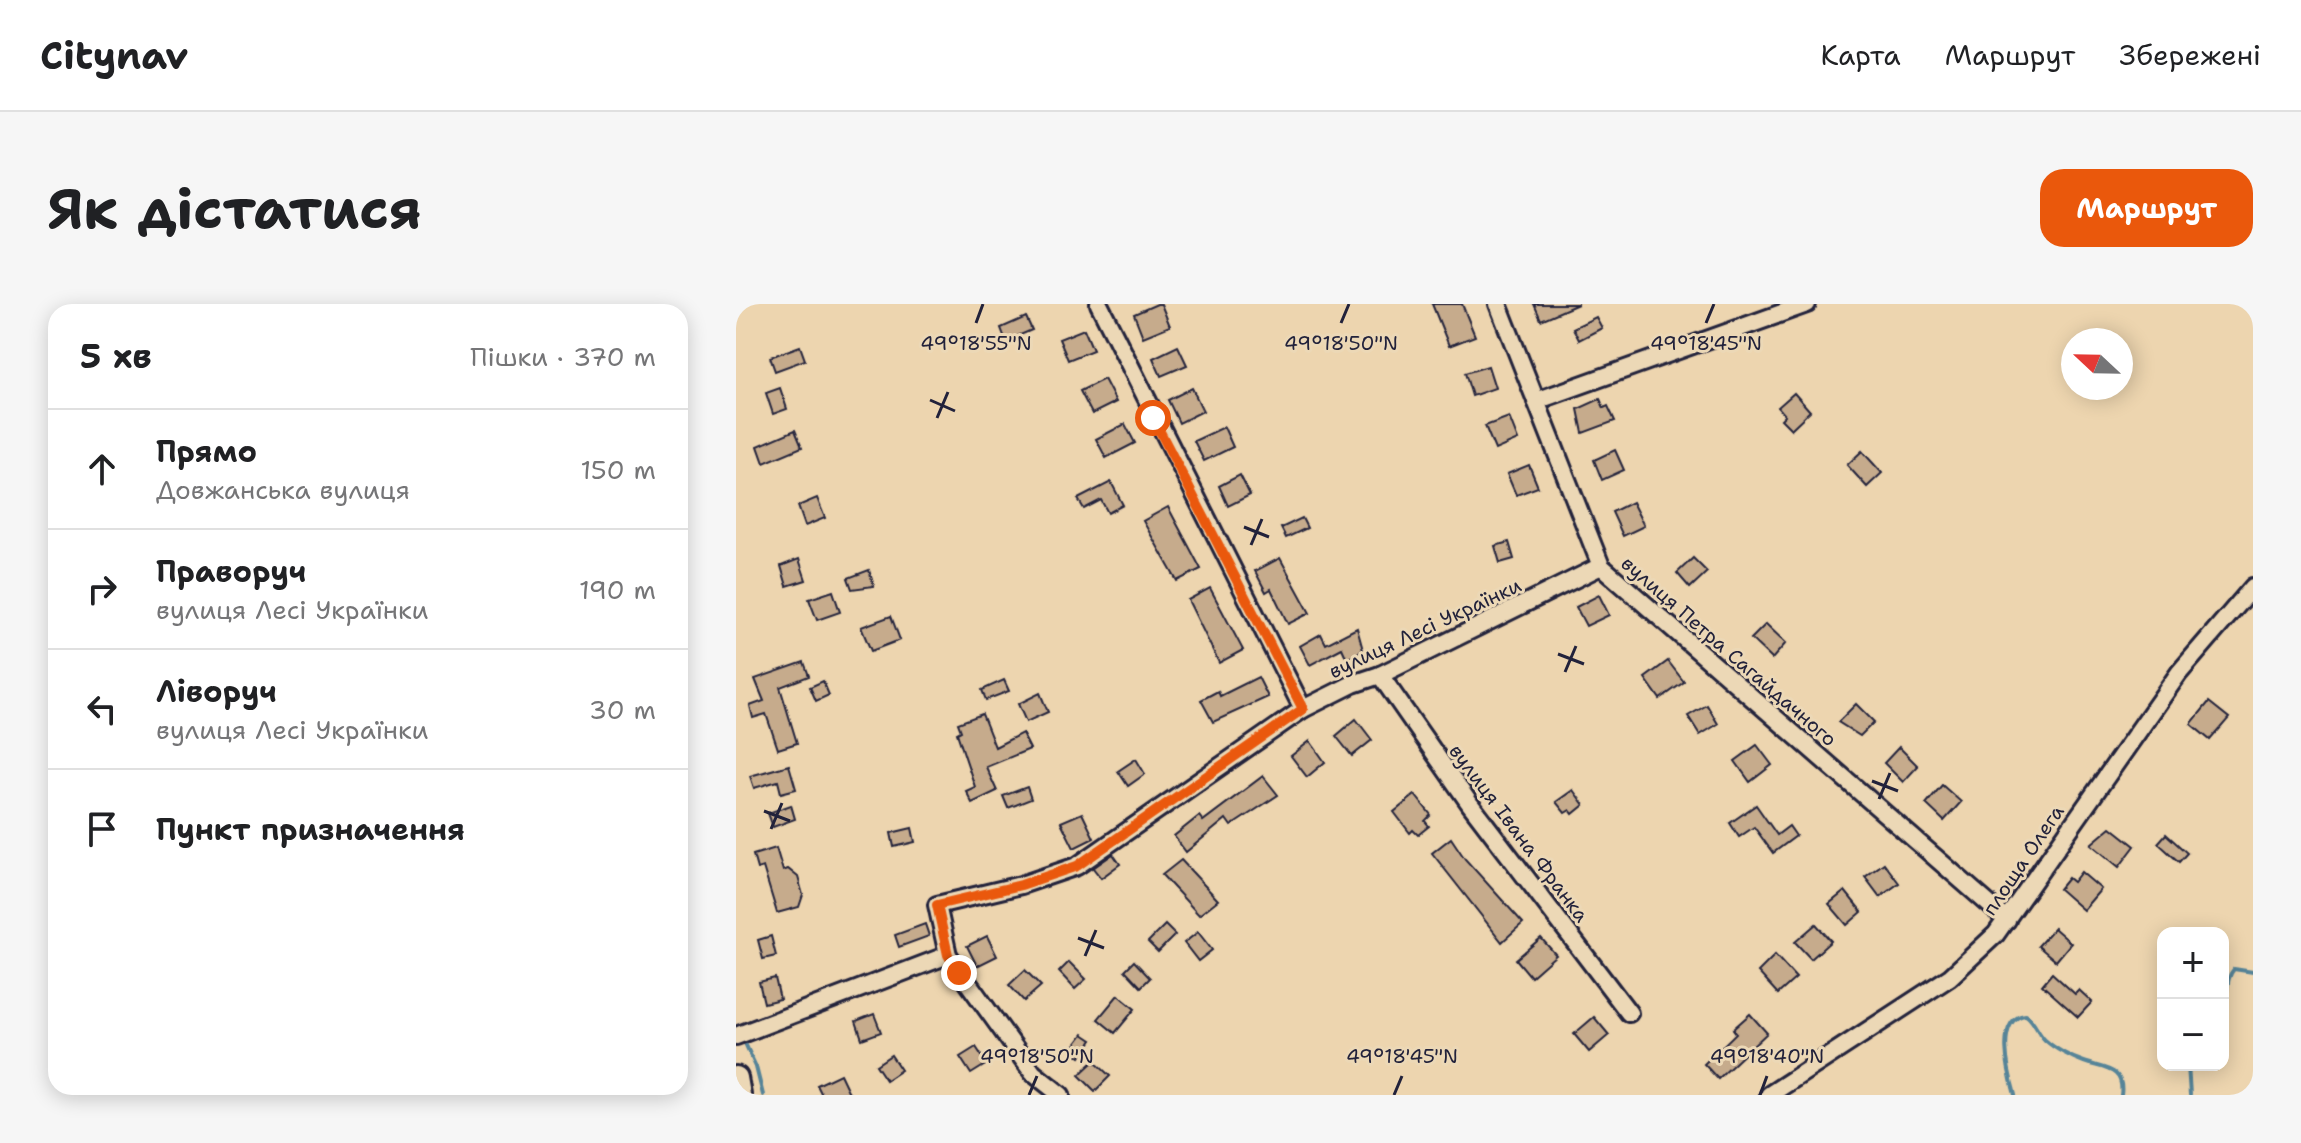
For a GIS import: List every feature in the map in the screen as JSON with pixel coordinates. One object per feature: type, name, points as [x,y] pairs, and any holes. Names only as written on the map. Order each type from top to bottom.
[{"type":"street","points":[[1099,304],[1303,709]]},
{"type":"street","name":"вулиця Петра Сагайдачного","points":[[1498,304],[1601,566],[2007,920]]},
{"type":"street","points":[[1536,401],[1807,304]]},
{"type":"street","name":"вулиця Лесі Українки","points":[[1061,1095],[1033,1073],[948,955],[937,905],[1021,885],[1077,866],[1303,709],[1353,684],[1380,675],[1601,566]]},
{"type":"street","name":"площа Олега","points":[[1769,1095],[1950,977],[2007,920],[2179,673],[2253,587]]},
{"type":"street","name":"вулиця Івана Франка","points":[[1380,675],[1470,804],[1629,1013]]},
{"type":"street","points":[[736,1036],[948,955]]},
{"type":"street","points":[[736,1078],[739,1095]]},
{"type":"building","points":[[1161,304],[1170,326],[1143,337],[1134,314]]},
{"type":"building","points":[[1432,304],[1462,304],[1475,336],[1449,346]]},
{"type":"building","points":[[1534,304],[1578,304],[1541,320]]},
{"type":"building","points":[[1026,317],[1032,330],[1006,341],[1001,328]]},
{"type":"building","points":[[1596,317],[1602,328],[1579,340],[1573,328]]},
{"type":"building","points":[[1084,329],[1093,350],[1068,360],[1059,339]]},
{"type":"building","points":[[800,346],[805,360],[775,371],[770,357]]},
{"type":"building","points":[[1178,346],[1187,365],[1161,376],[1153,358]]},
{"type":"building","points":[[1488,366],[1495,388],[1472,396],[1465,373]]},
{"type":"building","points":[[1104,379],[1116,402],[1092,414],[1080,391]]},
{"type":"building","points":[[780,388],[787,409],[773,414],[766,393]]},
{"type":"building","points":[[1192,388],[1203,411],[1179,423],[1168,400]]},
{"type":"building","points":[[1794,393],[1810,411],[1791,429],[1781,419],[1785,415],[1778,407]]},
{"type":"building","points":[[1600,399],[1604,408],[1608,406],[1615,421],[1583,433],[1578,409]]},
{"type":"building","points":[[1509,417],[1518,440],[1495,450],[1485,426]]},
{"type":"building","points":[[1125,424],[1135,443],[1106,458],[1096,439]]},
{"type":"building","points":[[1224,427],[1233,447],[1204,461],[1194,441]]},
{"type":"building","points":[[795,430],[802,447],[764,463],[758,446]]},
{"type":"building","points":[[1615,450],[1624,470],[1602,480],[1594,460]]},
{"type":"building","points":[[1862,451],[1882,473],[1867,487],[1847,465]]},
{"type":"building","points":[[1529,465],[1538,487],[1516,495],[1507,474]]},
{"type":"building","points":[[1240,475],[1250,495],[1228,506],[1219,486]]},
{"type":"building","points":[[1111,482],[1123,505],[1108,513],[1101,500],[1084,509],[1078,499]]},
{"type":"building","points":[[817,498],[825,518],[805,526],[798,506]]},
{"type":"building","points":[[1632,502],[1644,526],[1623,536],[1612,512]]},
{"type":"building","points":[[1168,507],[1201,569],[1177,581],[1143,521]]},
{"type":"building","points":[[1302,518],[1307,528],[1286,538],[1281,528]]},
{"type":"building","points":[[1509,542],[1514,559],[1500,563],[1495,546]]},
{"type":"building","points":[[1280,558],[1310,613],[1288,624],[1271,589],[1266,592],[1255,571]]},
{"type":"building","points":[[1693,558],[1707,572],[1690,588],[1677,573]]},
{"type":"building","points":[[799,559],[806,580],[787,586],[781,566]]},
{"type":"building","points":[[869,570],[874,586],[852,589],[848,578]]},
{"type":"building","points":[[1210,588],[1243,650],[1219,663],[1188,600]]},
{"type":"building","points":[[833,591],[840,612],[817,620],[809,599]]},
{"type":"building","points":[[1599,595],[1609,615],[1586,626],[1576,607]]},
{"type":"building","points":[[891,616],[900,640],[871,651],[861,627]]},
{"type":"building","points":[[1766,624],[1786,643],[1772,659],[1751,639]]},
{"type":"building","points":[[1357,628],[1363,650],[1347,659],[1342,648],[1310,665],[1300,646],[1321,634],[1326,644]]},
{"type":"building","points":[[1668,661],[1684,682],[1660,699],[1645,678]]},
{"type":"building","points":[[804,662],[809,676],[780,687],[797,743],[778,749],[766,714],[753,718],[750,706],[764,701],[755,679]]},
{"type":"building","points":[[1258,677],[1268,697],[1213,722],[1201,700],[1218,691],[1220,696]]},
{"type":"building","points":[[1004,680],[1009,691],[986,700],[982,690]]},
{"type":"building","points":[[823,681],[829,695],[816,701],[810,687]]},
{"type":"building","points":[[1040,693],[1048,712],[1026,722],[1018,704]]},
{"type":"building","points":[[2209,702],[2229,718],[2210,740],[2191,724]]},
{"type":"building","points":[[1856,704],[1874,722],[1860,736],[1838,722]]},
{"type":"building","points":[[1707,705],[1718,724],[1700,735],[1688,716]]},
{"type":"building","points":[[982,714],[995,747],[1022,733],[1030,749],[986,767],[997,791],[972,803],[966,791],[975,787],[957,733],[961,731],[958,723]]},
{"type":"building","points":[[1356,719],[1372,740],[1352,756],[1336,736]]},
{"type":"building","points":[[1310,741],[1325,762],[1307,777],[1291,756]]},
{"type":"building","points":[[1757,745],[1772,765],[1750,782],[1735,761]]},
{"type":"building","points":[[1899,747],[1918,766],[1903,782],[1884,763]]},
{"type":"building","points":[[1136,759],[1145,774],[1128,786],[1118,771]]},
{"type":"building","points":[[789,765],[796,789],[781,793],[778,781],[754,788],[750,776]]},
{"type":"building","points":[[1263,776],[1278,795],[1231,826],[1226,819],[1186,852],[1174,836],[1199,816],[1203,821]]},
{"type":"building","points":[[1942,785],[1961,802],[1944,821],[1926,804]]},
{"type":"building","points":[[1027,787],[1031,799],[1008,808],[1003,796]]},
{"type":"building","points":[[1573,790],[1584,805],[1573,814],[1570,810],[1565,813],[1556,802]]},
{"type":"building","points":[[1415,795],[1431,815],[1425,821],[1429,826],[1418,835],[1413,830],[1410,833],[1394,812]]},
{"type":"building","points":[[791,805],[795,819],[773,827],[768,813]]},
{"type":"building","points":[[1756,805],[1777,835],[1789,826],[1796,836],[1773,853],[1754,827],[1739,837],[1730,823]]},
{"type":"building","points":[[1082,813],[1094,838],[1074,848],[1061,822]]},
{"type":"building","points":[[2111,827],[2135,846],[2119,867],[2091,844]]},
{"type":"building","points":[[912,828],[915,842],[894,847],[891,833]]},
{"type":"building","points":[[2166,834],[2187,853],[2179,862],[2158,843]]},
{"type":"building","points":[[1451,838],[1465,859],[1523,923],[1502,942],[1432,853]]},
{"type":"building","points":[[776,848],[783,871],[788,869],[798,877],[803,895],[799,907],[777,913],[763,867],[757,869],[753,855]]},
{"type":"building","points":[[1113,854],[1120,864],[1101,878],[1093,868]]},
{"type":"building","points":[[1181,860],[1218,900],[1199,915],[1162,875]]},
{"type":"building","points":[[1884,863],[1899,883],[1880,897],[1865,877]]},
{"type":"building","points":[[2081,872],[2101,889],[2083,910],[2059,889],[2068,878],[2073,882]]},
{"type":"building","points":[[1845,891],[1862,912],[1847,925],[1829,904]]},
{"type":"building","points":[[925,924],[929,936],[899,947],[895,935]]},
{"type":"building","points":[[1816,924],[1831,941],[1811,959],[1795,942]]},
{"type":"building","points":[[1165,925],[1175,935],[1158,952],[1148,942]]},
{"type":"building","points":[[2054,928],[2071,943],[2056,961],[2038,946]]},
{"type":"building","points":[[1198,932],[1212,950],[1198,961],[1184,943]]},
{"type":"building","points":[[771,936],[776,956],[763,959],[758,940]]},
{"type":"building","points":[[987,936],[997,956],[977,966],[967,946]]},
{"type":"building","points":[[1541,938],[1556,955],[1531,977],[1516,959]]},
{"type":"building","points":[[1775,955],[1796,978],[1778,994],[1758,972]]},
{"type":"building","points":[[1134,961],[1150,978],[1141,987],[1125,970]]},
{"type":"building","points":[[1069,962],[1086,979],[1075,989],[1059,972]]},
{"type":"building","points":[[1025,970],[1041,986],[1024,1001],[1009,985]]},
{"type":"building","points":[[2052,973],[2075,994],[2079,990],[2092,1002],[2078,1017],[2042,985]]},
{"type":"building","points":[[775,978],[780,999],[764,1003],[759,982]]},
{"type":"building","points":[[1118,995],[1135,1009],[1115,1033],[1098,1019]]},
{"type":"building","points":[[874,1014],[881,1032],[862,1039],[856,1021]]},
{"type":"building","points":[[1750,1014],[1767,1033],[1718,1079],[1704,1064],[1736,1033],[1733,1029]]},
{"type":"building","points":[[1594,1017],[1609,1035],[1589,1052],[1574,1034]]},
{"type":"building","points":[[1083,1034],[1092,1040],[1080,1057],[1071,1050]]},
{"type":"building","points":[[976,1047],[987,1064],[971,1074],[960,1057]]},
{"type":"building","points":[[891,1055],[901,1070],[886,1080],[876,1065]]},
{"type":"building","points":[[1094,1061],[1110,1076],[1095,1091],[1079,1075]]},
{"type":"building","points":[[840,1074],[850,1095],[822,1095],[817,1085]]},
{"type":"waterway","points":[[2226,999],[2229,978],[2234,969],[2253,972]]},
{"type":"waterway","points":[[2015,1095],[2007,1061],[2007,1036],[2016,1018],[2026,1015],[2042,1037],[2054,1047],[2116,1074],[2120,1079],[2121,1095]]},
{"type":"waterway","points":[[744,1041],[756,1067],[763,1095]]},
{"type":"waterway","points":[[2188,1071],[2190,1095]]},
{"type":"route","points":[[959,973],[948,955],[937,905],[1021,885],[1077,866],[1303,709],[1153,418]]}]
